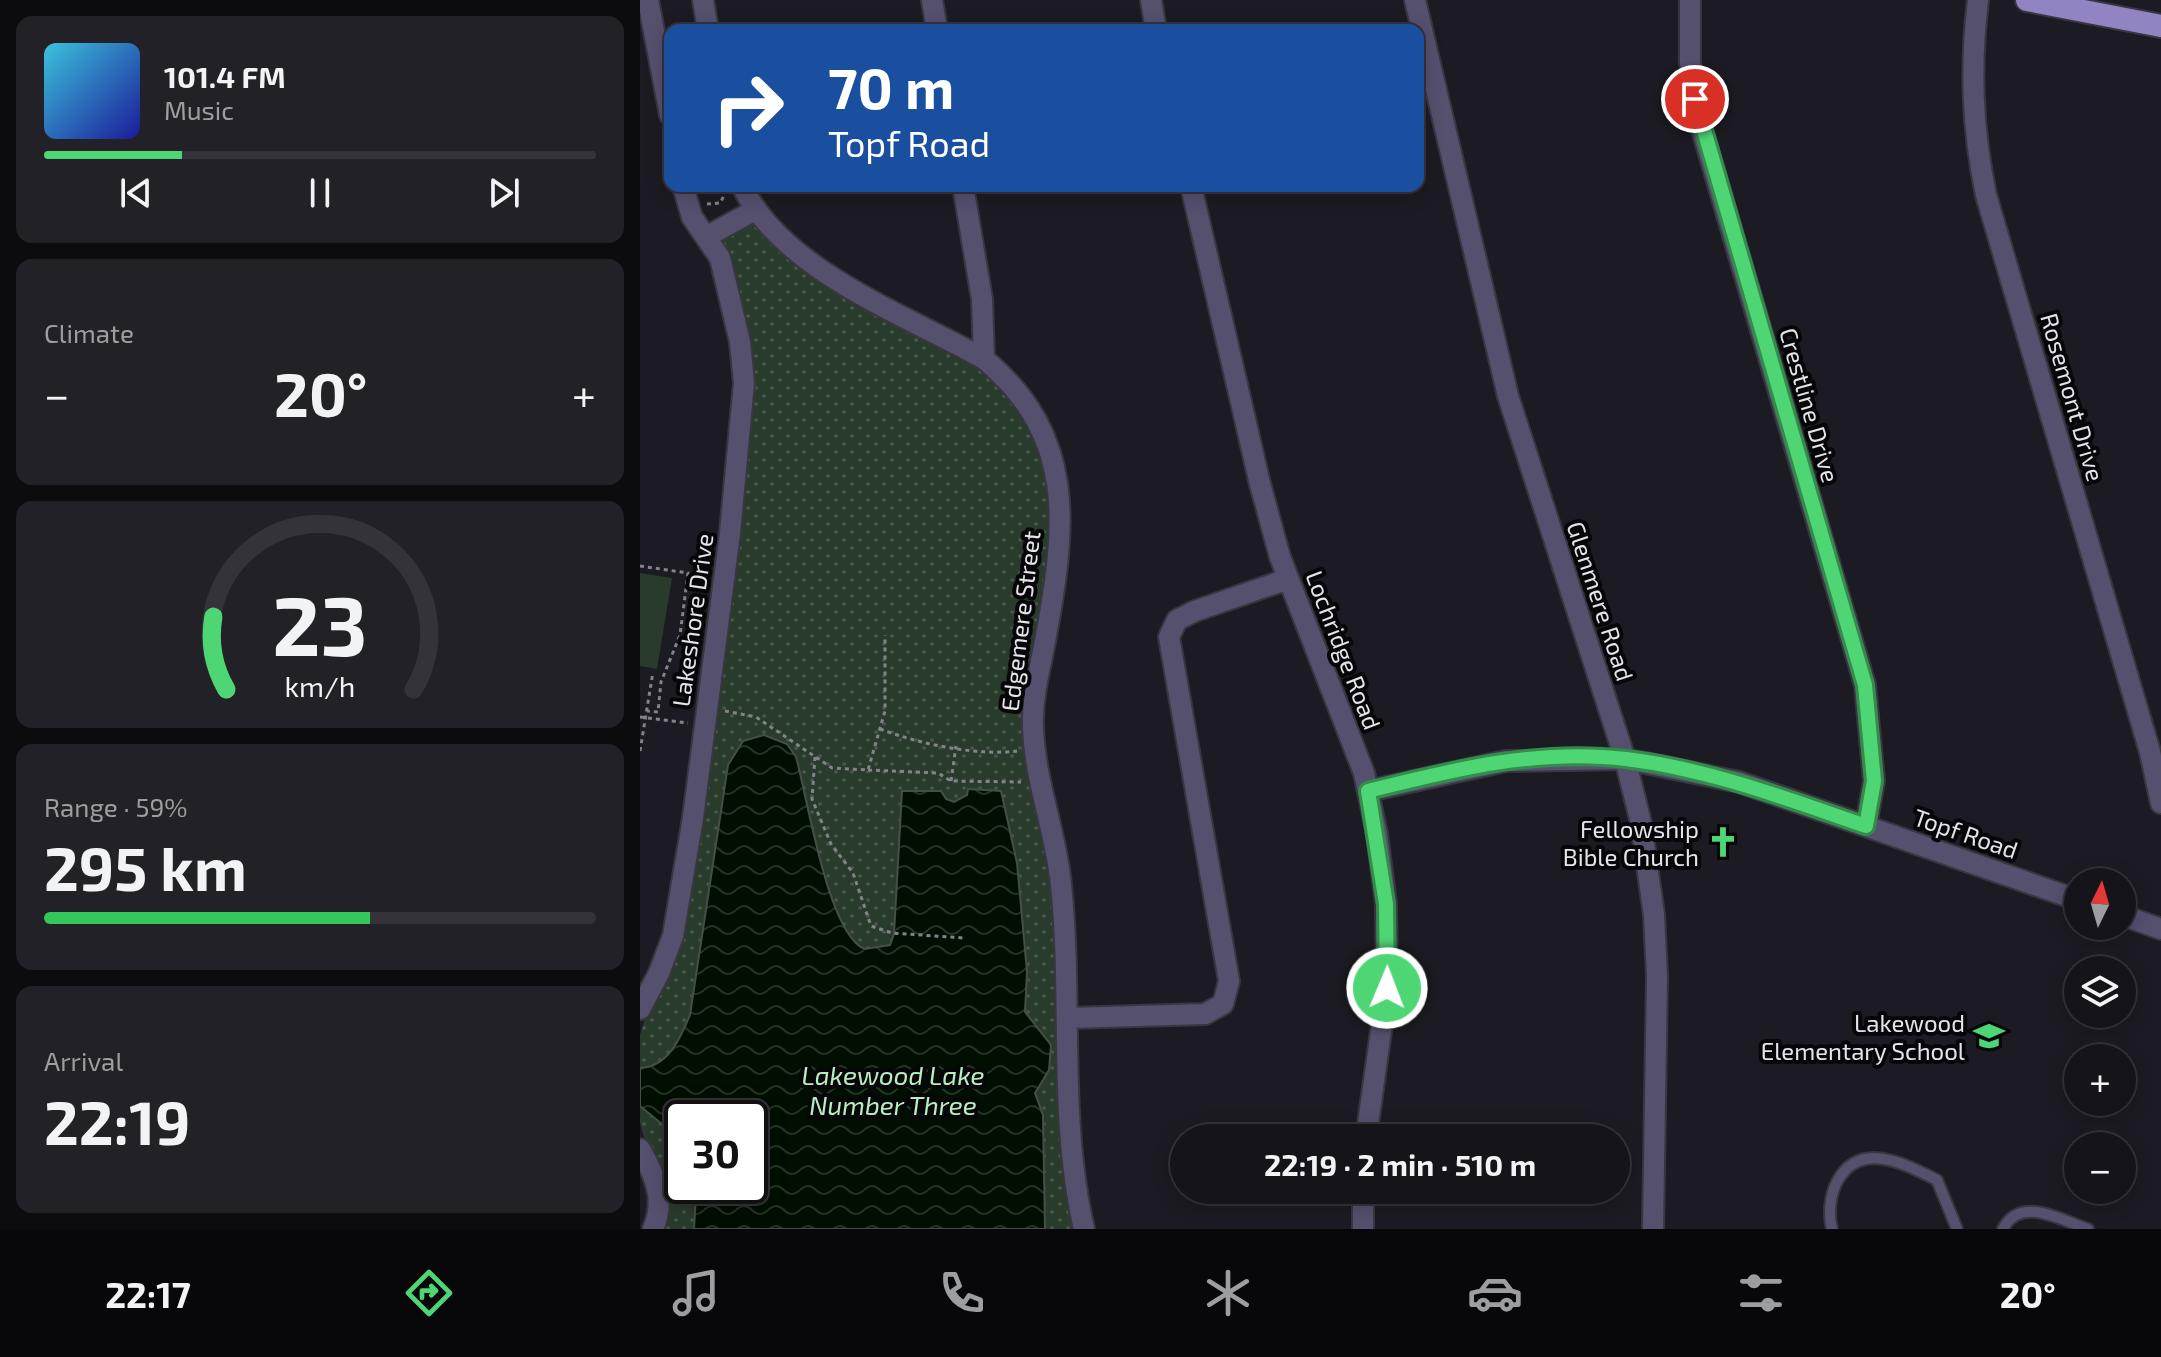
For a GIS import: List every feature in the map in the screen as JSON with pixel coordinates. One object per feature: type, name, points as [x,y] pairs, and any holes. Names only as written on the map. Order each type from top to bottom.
[{"type":"main road","points":[[2027,0],[2161,26]]},
{"type":"street","points":[[648,0],[664,84]]},
{"type":"street","points":[[703,0],[707,24]]},
{"type":"street","points":[[932,0],[936,24]]},
{"type":"street","points":[[1151,0],[1155,24]]},
{"type":"street","name":"Glenmere Road","points":[[1415,0],[1421,24]]},
{"type":"street","name":"Crestline Drive","points":[[1690,0],[1690,63],[1698,116],[1865,685],[1874,781],[1866,826]]},
{"type":"street","name":"Rosemont Drive","points":[[1978,0],[1971,68],[1973,120],[1986,195],[2150,752],[2161,803]]},
{"type":"street","name":"Glenmere Road","points":[[1424,38],[1508,396],[1625,759],[1647,854],[1657,976],[1653,1229]]},
{"type":"street","name":"Lakeshore Drive","points":[[640,1009],[659,973],[673,936],[693,818],[730,533],[744,383],[731,299],[720,258],[692,217],[685,192]]},
{"type":"street","points":[[745,192],[772,231],[868,299],[984,359],[982,299],[964,192]]},
{"type":"street","name":"Lochridge Road","points":[[1192,192],[1260,484],[1288,579],[1345,720],[1368,791],[1377,834],[1388,942],[1382,1037],[1368,1124]]},
{"type":"street","points":[[706,237],[755,210]]},
{"type":"street","name":"Edgemere Street","points":[[984,359],[1012,383],[1035,415],[1053,453],[1060,484],[1056,569],[1034,701],[1034,749],[1061,885],[1072,1143],[1084,1229]]},
{"type":"street","points":[[1069,1018],[1205,1014],[1223,1004],[1229,981],[1169,637],[1177,620],[1195,611],[1288,579]]},
{"type":"street","name":"Topf Road","points":[[1368,791],[1506,761],[1625,759],[1739,782],[2064,895]]},
{"type":"street","points":[[2136,920],[2161,929]]},
{"type":"street","points":[[640,1149],[659,1188],[660,1201],[653,1229]]},
{"type":"street","points":[[1363,1204],[1363,1229]]},
{"type":"lane","points":[[1832,1229],[1832,1190],[1846,1166],[1868,1156],[1902,1162],[1937,1180],[1957,1229]]},
{"type":"lane","points":[[2003,1229],[2008,1218],[2017,1213],[2036,1211],[2088,1229]]},
{"type":"path","points":[[640,566],[688,573],[680,635],[661,682],[658,712],[647,711]]},
{"type":"path","points":[[868,770],[885,711],[885,635]]},
{"type":"path","points":[[640,751],[653,672]]},
{"type":"path","points":[[705,707],[756,717],[832,768],[938,773],[951,781],[1040,783]]},
{"type":"path","points":[[640,717],[689,723]]},
{"type":"path","points":[[880,729],[916,742],[995,753],[1034,749]]},
{"type":"path","points":[[951,781],[956,746]]},
{"type":"path","points":[[815,757],[812,799],[831,844],[853,873],[871,926],[892,933],[964,938]]},
{"type":"green space","points":[[755,210],[772,231],[984,359],[1047,436],[1056,569],[1033,722],[1054,839],[1084,1229],[652,1229],[659,1188],[640,1123],[640,1035],[659,973],[703,733],[744,383],[706,237]]},
{"type":"green space","points":[[640,573],[672,578],[657,669],[640,666]]},
{"type":"water","name":"Lakewood Lake Number Three","points":[[764,735],[787,744],[796,757],[830,893],[852,939],[865,949],[890,945],[894,934],[902,791],[941,791],[946,799],[954,802],[967,795],[968,789],[1001,791],[1017,863],[1027,972],[1025,1012],[1051,1045],[1049,1070],[1035,1093],[1043,1115],[1045,1229],[694,1229],[695,1204],[768,1204],[768,1100],[664,1100],[664,1126],[640,1106],[640,1068],[658,1063],[672,1050],[690,1015],[728,765],[743,741]]},
{"type":"place","name":"Fellowship Bible Church","points":[[1723,842]]},
{"type":"place","name":"Lakewood Elementary School","points":[[1989,1036]]},
{"type":"route","points":[[1387,988],[1386,904],[1368,791],[1453,770],[1506,761],[1597,757],[1691,770],[1739,782],[1866,826],[1873,792],[1874,750],[1865,685],[1695,99]]}]
